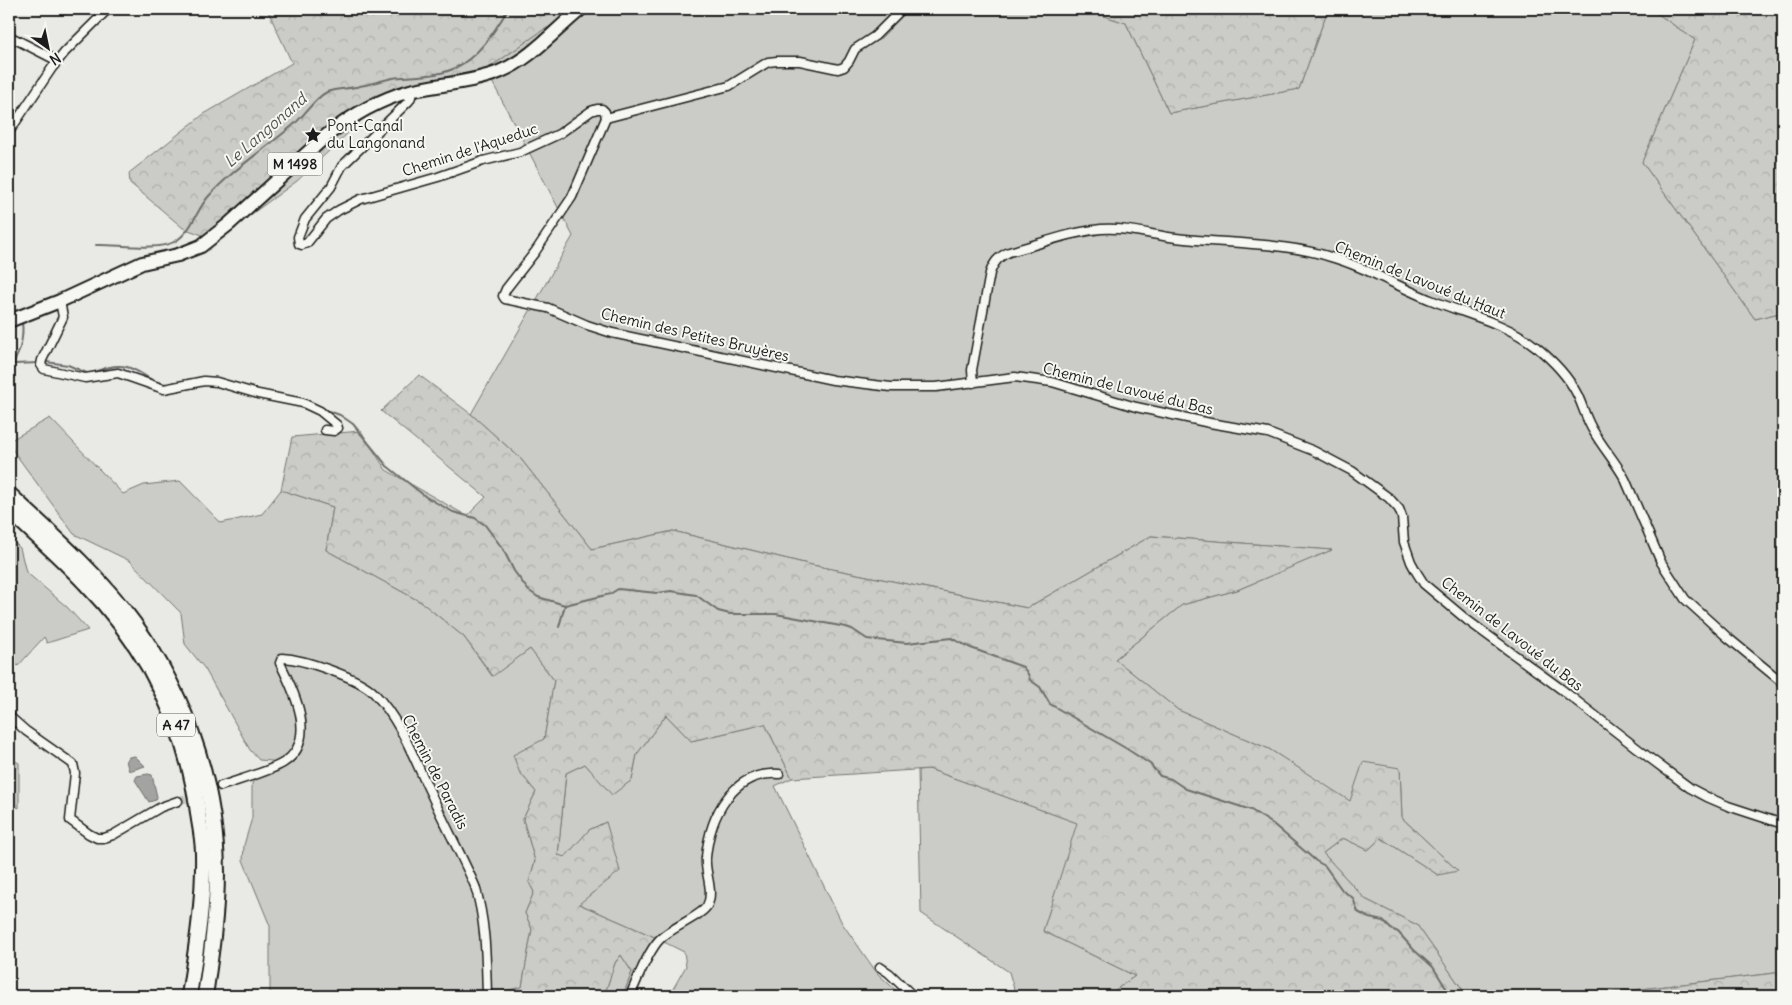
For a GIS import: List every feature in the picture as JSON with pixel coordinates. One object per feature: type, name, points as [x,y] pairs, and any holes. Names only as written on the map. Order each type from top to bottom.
[{"type":"highway","name":"A 47","points":[[9,494],[94,576],[124,610],[154,653],[188,723],[204,775],[216,850],[217,872],[214,924],[205,996]]},
{"type":"highway","name":"A 47","points":[[9,510],[86,583],[117,619],[145,659],[171,710],[186,750],[197,800],[204,852],[200,921],[189,996]]},
{"type":"main road","name":"M 1498","points":[[9,321],[60,301],[142,263],[178,255],[201,246],[221,231],[343,122],[379,101],[410,92],[483,77],[514,64],[534,50],[581,9]]},
{"type":"street","points":[[9,132],[58,61],[108,9]]},
{"type":"street","points":[[606,118],[729,86],[768,62],[800,62],[838,69],[850,61],[855,48],[874,36],[902,9]]},
{"type":"street","points":[[9,36],[58,61]]},
{"type":"street","name":"Chemin de l'Aqueduc","points":[[410,92],[411,97],[409,101],[342,166],[332,187],[305,219],[298,237],[299,244],[307,243],[326,219],[361,199],[438,177],[483,160],[520,152],[559,134],[591,111],[597,109],[602,109],[605,112],[606,118]]},
{"type":"street","name":"Chemin des Petites Bruyères","points":[[606,118],[572,197],[535,252],[506,289],[503,296],[505,299],[548,308],[587,325],[612,333],[833,380],[911,388],[973,382]]},
{"type":"street","name":"Chemin de Lavoué du Haut","points":[[973,382],[972,370],[990,273],[994,262],[1010,252],[1081,232],[1120,229],[1177,238],[1281,247],[1333,257],[1391,281],[1430,300],[1516,334],[1533,344],[1544,354],[1567,378],[1576,391],[1589,424],[1599,442],[1619,467],[1625,479],[1661,562],[1685,599],[1783,683]]},
{"type":"street","points":[[60,301],[63,317],[42,360],[41,365],[44,369],[85,378],[118,372],[164,389],[204,382],[217,382],[312,407],[337,425],[338,428],[334,431],[325,430]]},
{"type":"street","name":"Chemin de Lavoué du Bas","points":[[973,382],[1015,377],[1052,382],[1136,407],[1268,434],[1314,451],[1352,471],[1384,493],[1398,509],[1402,517],[1404,542],[1417,573],[1424,584],[1467,620],[1690,788],[1707,798],[1783,824]]},
{"type":"street","name":"Chemin de Paradis","points":[[221,786],[281,764],[296,752],[302,726],[297,704],[280,663],[282,658],[298,660],[332,672],[353,680],[373,692],[406,739],[475,886],[481,906],[486,947],[487,996]]},
{"type":"street","points":[[9,716],[26,731],[73,764],[75,773],[70,820],[88,834],[97,838],[113,835],[150,813],[178,801]]},
{"type":"street","points":[[630,996],[643,966],[659,940],[671,930],[706,908],[710,900],[706,857],[721,806],[733,790],[751,779],[769,773],[779,774]]},
{"type":"street","points":[[880,967],[913,996]]},
{"type":"green space","points":[[267,9],[587,9],[543,30],[473,79],[382,101],[297,181],[216,240],[183,228],[130,183],[129,173],[204,114],[292,63]]},
{"type":"green space","points":[[587,9],[1083,9],[1126,23],[1169,113],[1299,89],[1328,9],[1651,9],[1695,40],[1642,162],[1755,319],[1783,312],[1783,972],[1583,996],[1467,996],[1417,925],[1365,899],[1323,853],[1343,838],[1368,850],[1381,838],[1438,875],[1457,870],[1402,818],[1400,768],[1350,802],[1269,749],[1178,710],[1115,659],[1182,605],[1237,590],[1331,550],[1151,536],[1027,608],[812,565],[673,531],[592,549],[520,458],[471,414],[573,236],[486,70],[543,30]]},
{"type":"green space","points":[[1083,9],[1328,9],[1299,89],[1169,113],[1126,23]]},
{"type":"green space","points":[[1651,9],[1783,9],[1783,312],[1755,319],[1642,162],[1695,40]]},
{"type":"green space","points":[[419,375],[471,414],[520,458],[592,549],[673,531],[812,565],[1027,608],[1151,536],[1332,550],[1237,590],[1182,605],[1115,659],[1178,710],[1269,749],[1350,801],[1363,762],[1400,768],[1402,818],[1458,871],[1438,875],[1381,838],[1368,850],[1343,838],[1323,853],[1365,899],[1417,925],[1467,996],[1107,996],[1135,976],[1043,931],[1077,823],[929,769],[792,778],[765,724],[691,741],[666,715],[637,754],[632,780],[612,795],[585,764],[566,773],[558,855],[565,857],[589,830],[606,822],[620,871],[579,904],[657,938],[628,995],[639,996],[623,996],[632,972],[621,955],[615,963],[604,996],[484,996],[522,987],[532,929],[525,913],[534,892],[529,882],[535,861],[523,819],[536,792],[519,771],[513,755],[544,739],[554,680],[530,649],[493,676],[464,637],[421,602],[326,550],[333,507],[281,490],[292,437],[361,431],[386,470],[467,516],[486,497],[381,411]]},
{"type":"green space","points":[[50,418],[123,494],[144,485],[180,481],[221,523],[262,514],[281,490],[333,507],[326,550],[421,602],[464,637],[492,676],[530,649],[554,680],[544,739],[519,771],[536,792],[523,819],[535,861],[529,882],[534,892],[525,913],[532,929],[522,988],[484,996],[270,996],[270,926],[243,860],[244,845],[252,818],[252,783],[272,761],[259,760],[250,750],[205,669],[185,644],[181,613],[130,561],[74,534],[9,445],[9,441]]},
{"type":"green space","points":[[9,537],[20,548],[26,572],[67,607],[88,630],[47,643],[44,637],[18,666],[9,656],[11,646],[9,643]]},
{"type":"green space","points":[[666,715],[691,741],[765,724],[792,778],[775,786],[842,923],[877,973],[902,996],[669,996],[686,966],[684,952],[579,904],[606,822],[589,830],[565,858],[558,855],[566,773],[585,764],[612,794],[632,780],[637,754]]},
{"type":"green space","points":[[9,758],[19,763],[19,808],[9,803]]},
{"type":"green space","points":[[929,769],[1078,823],[1043,931],[1135,976],[1107,996],[1016,996],[1009,972],[921,913],[918,770]]},
{"type":"green space","points":[[621,955],[632,972],[623,996],[604,996],[615,963]]},
{"type":"green space","points":[[1783,972],[1783,996],[1583,996]]},
{"type":"shaded area","points":[[135,756],[145,766],[129,771],[126,761],[129,757]]},
{"type":"shaded area","points":[[152,775],[157,797],[156,800],[149,802],[135,780],[137,776]]},
{"type":"waterway","name":"Le Langonand","points":[[96,245],[147,247],[167,245],[174,242],[185,233],[208,197],[218,187],[296,122],[322,95],[331,91],[393,78],[431,75],[453,69],[478,51],[508,9]]},
{"type":"waterway","name":"Le Langonand","points":[[9,368],[16,358],[20,346],[22,322]]},
{"type":"waterway","points":[[46,362],[68,365],[89,374],[109,367],[123,366],[137,371],[155,382]]},
{"type":"waterway","points":[[14,364],[39,363]]},
{"type":"waterway","points":[[159,383],[167,384]]},
{"type":"waterway","points":[[323,409],[340,415],[353,424],[387,466],[426,497],[453,512],[475,518],[485,525],[503,549],[514,571],[528,590],[538,597],[565,605],[610,594],[618,589],[657,593],[671,591],[696,595],[718,611],[730,614],[776,614],[846,627],[867,639],[907,643],[951,638],[971,648],[1023,667],[1030,680],[1040,687],[1050,704],[1150,764],[1160,776],[1171,779],[1186,789],[1251,810],[1273,824],[1316,861],[1325,866],[1342,890],[1353,898],[1358,912],[1369,918],[1383,921],[1391,929],[1398,932],[1433,967],[1451,996]]},
{"type":"waterway","points":[[559,627],[565,605]]},
{"type":"tunnel","points":[[178,801],[221,786]]},
{"type":"place","name":"Pont-Canal du Langonand","points":[[313,135]]}]
